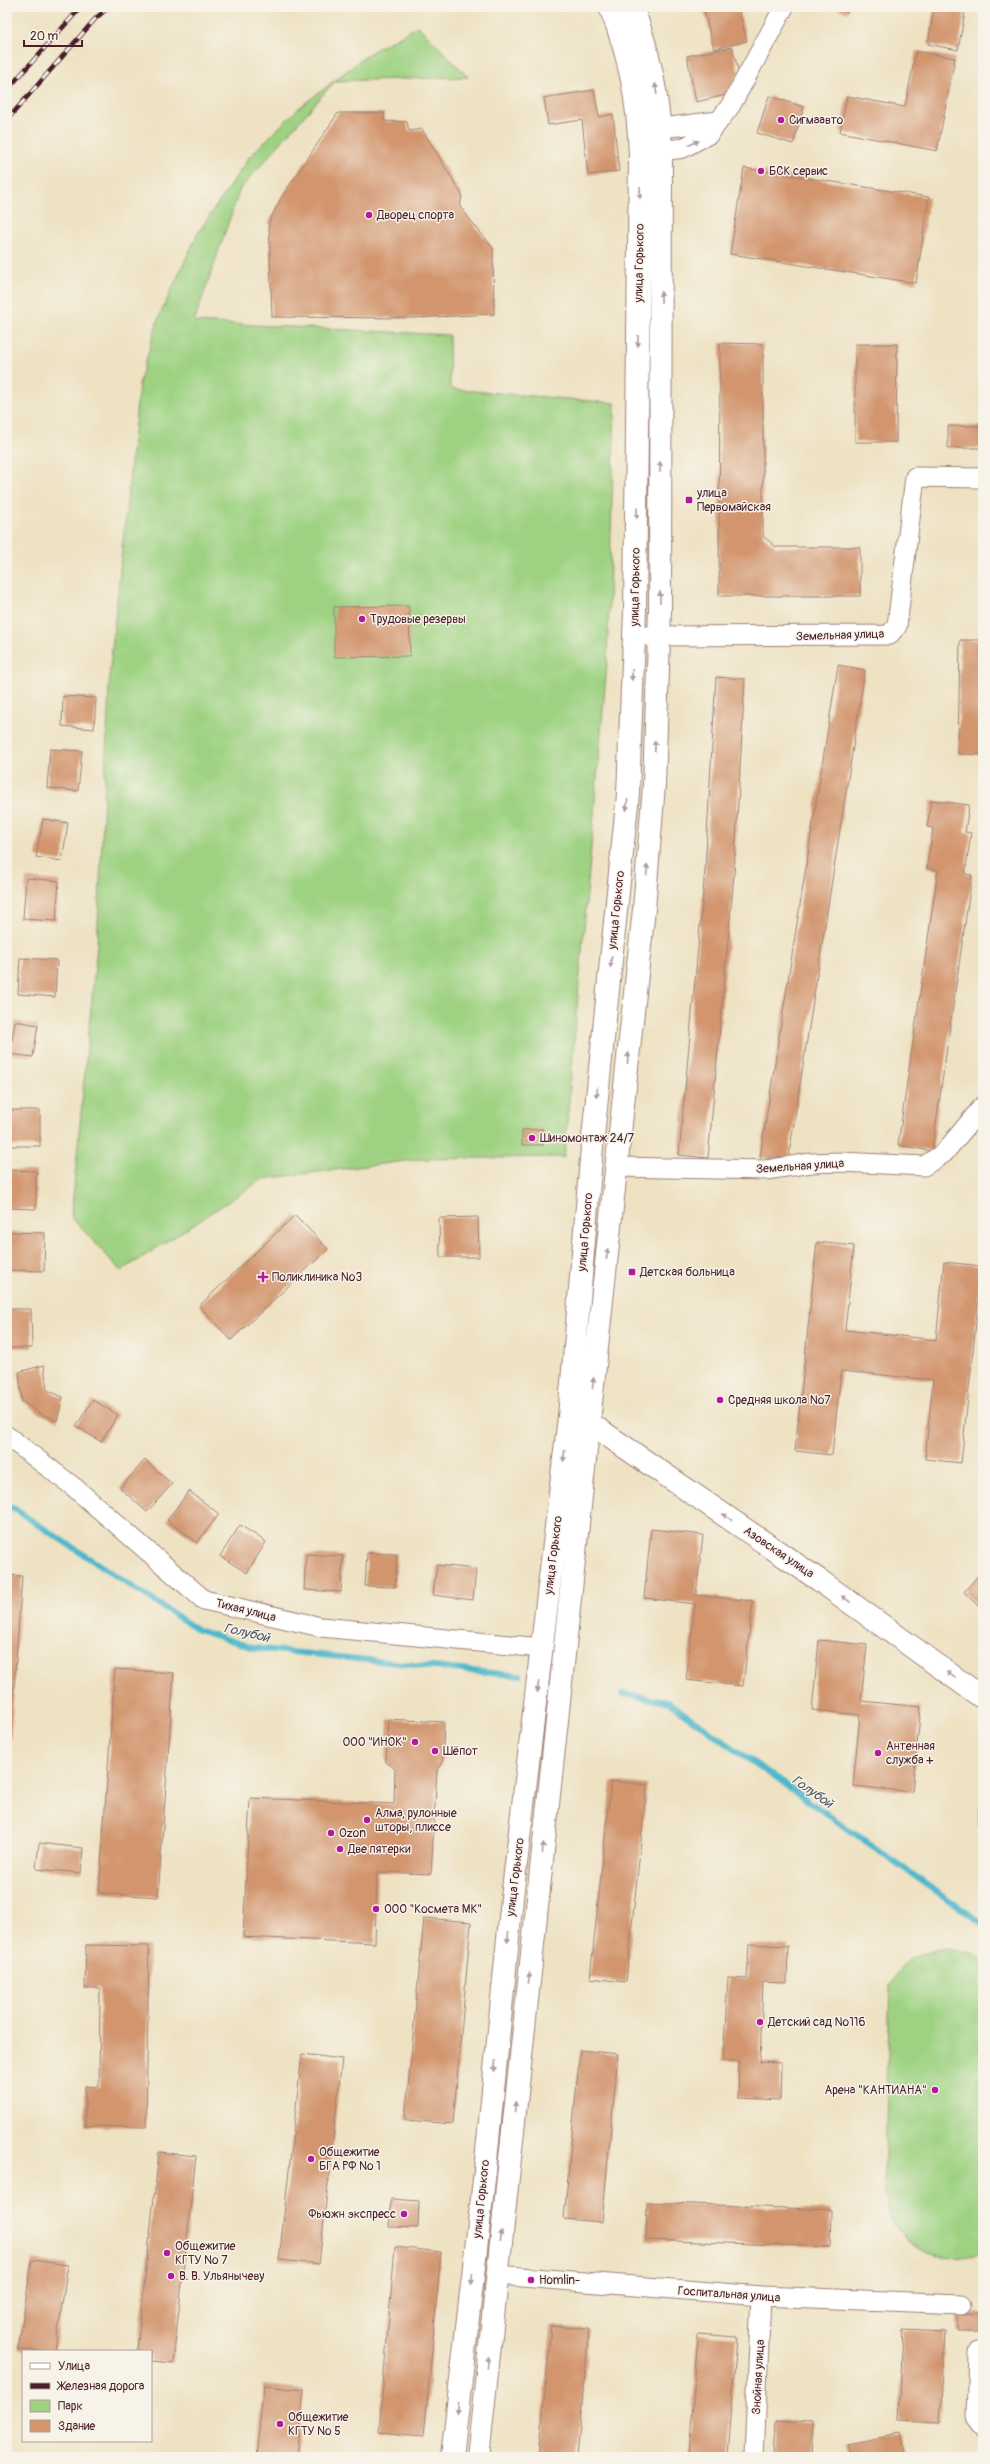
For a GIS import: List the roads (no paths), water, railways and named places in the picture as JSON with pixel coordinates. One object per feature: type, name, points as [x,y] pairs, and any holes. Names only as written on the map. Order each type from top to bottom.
[{"type":"main road","name":"улица Горького","points":[[452,2457],[485,2171],[512,1898],[542,1648],[579,1419],[616,1167],[644,909],[654,785],[659,636],[660,128],[656,86],[633,38],[610,7]]},
{"type":"main road","name":"улица Горького","points":[[478,2457],[497,2275],[579,1419],[592,1147],[628,794],[634,636],[640,154],[639,132],[632,80],[632,7]]},
{"type":"main road","name":"Азовская улица","points":[[579,1419],[820,1580],[983,1698]]},
{"type":"street","points":[[640,154],[683,148],[698,142],[709,134],[731,106],[784,7]]},
{"type":"street","points":[[639,132],[718,121]]},
{"type":"street","name":"Земельная улица","points":[[634,636],[889,635],[897,626],[915,477],[983,478]]},
{"type":"street","name":"Земельная улица","points":[[616,1167],[766,1170],[812,1162],[924,1166],[944,1152],[983,1106]]},
{"type":"street","name":"Тихая улица","points":[[7,1436],[75,1488],[204,1600],[321,1627],[542,1648]]},
{"type":"street","name":"Госпитальная улица","points":[[497,2275],[761,2296],[962,2304]]},
{"type":"street","name":"Знойная улица","points":[[754,2457],[761,2296]]},
{"type":"street","points":[[978,2352],[976,2418],[983,2426]]},
{"type":"waterway","name":"Голубой","points":[[7,1504],[198,1630],[254,1648],[520,1676]]},
{"type":"waterway","name":"Голубой","points":[[623,1694],[668,1702],[983,1924]]},
{"type":"railway","points":[[7,90],[81,7]]},
{"type":"railway","points":[[7,120],[96,18],[109,7]]},
{"type":"place","name":"Сигмаавто","points":[[781,120]]},
{"type":"place","name":"БСК сервис","points":[[761,171]]},
{"type":"place","name":"Дворец спорта","points":[[369,215]]},
{"type":"place","name":"улица Первомайская","points":[[689,500]]},
{"type":"place","name":"Трудовые резервы","points":[[362,619]]},
{"type":"place","name":"Шиномонтаж 24/7","points":[[532,1138]]},
{"type":"place","name":"Детская больница","points":[[632,1272]]},
{"type":"place","name":"Поликлиника №3","points":[[263,1277]]},
{"type":"place","name":"Средняя школа №7","points":[[720,1400]]},
{"type":"place","name":"ООО \"ИНОК\"","points":[[415,1742]]},
{"type":"place","name":"Шёпот","points":[[435,1751]]},
{"type":"place","name":"Антенная служба +","points":[[878,1753]]},
{"type":"place","name":"Алма, рулонные шторы, плиссе","points":[[367,1820]]},
{"type":"place","name":"Ozon","points":[[331,1833]]},
{"type":"place","name":"Две пятерки","points":[[340,1849]]},
{"type":"place","name":"ООО \"Космета МК\"","points":[[376,1909]]},
{"type":"place","name":"Детский сад №116","points":[[760,2022]]},
{"type":"place","name":"Арена \"КАНТИАНА\"","points":[[935,2090]]},
{"type":"place","name":"Общежитие БГА РФ № 1","points":[[311,2159]]},
{"type":"place","name":"Фьюжн экспресс","points":[[404,2214]]},
{"type":"place","name":"Общежитие КГТУ № 7","points":[[167,2253]]},
{"type":"place","name":"В. В. Ульянычеву","points":[[171,2276]]},
{"type":"place","name":"Homlin-","points":[[531,2280]]},
{"type":"place","name":"Общежитие КГТУ № 5","points":[[280,2424]]}]
